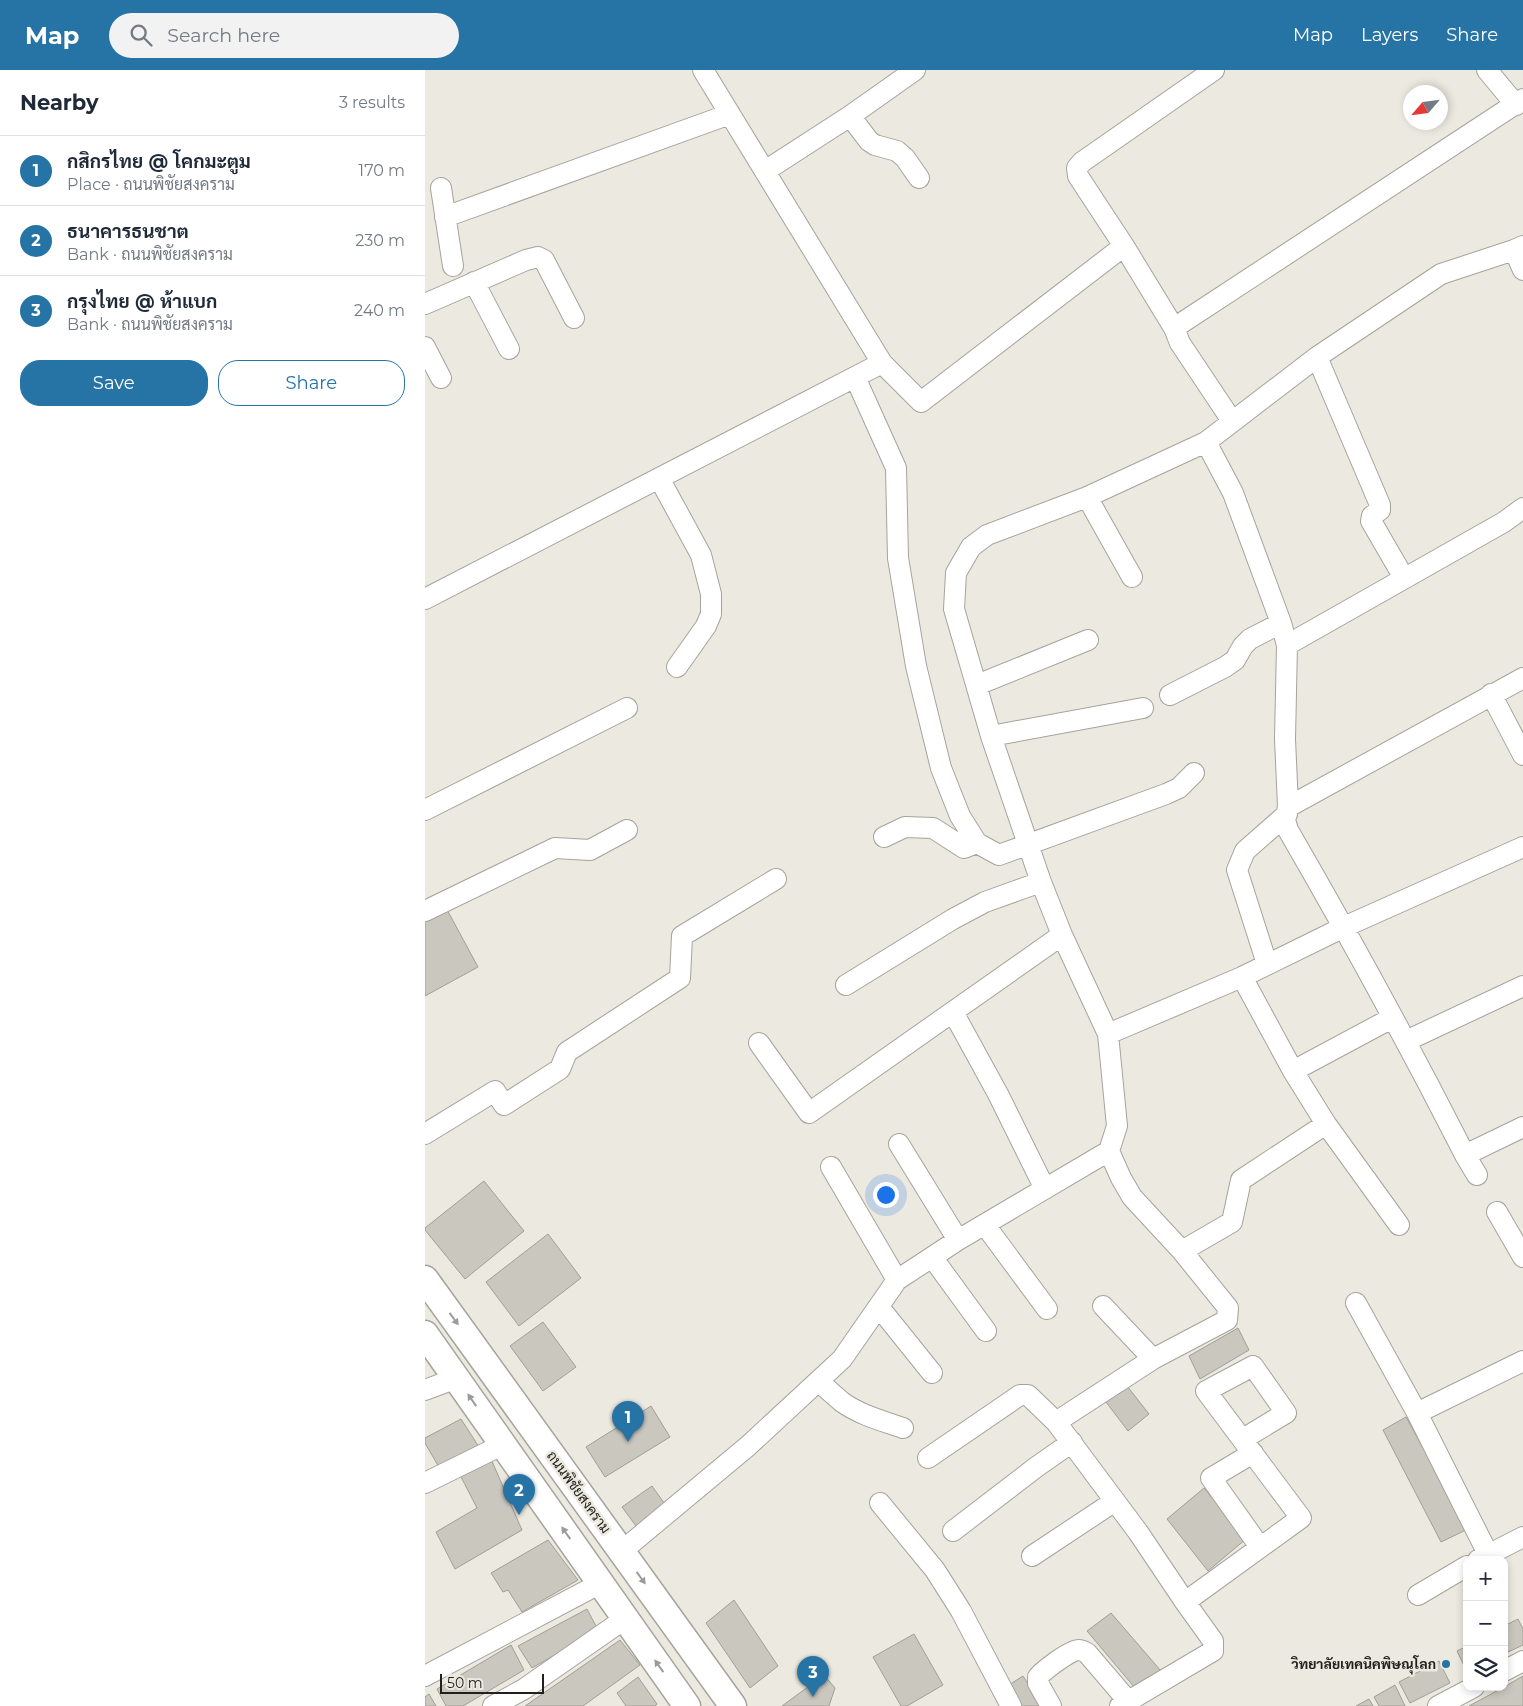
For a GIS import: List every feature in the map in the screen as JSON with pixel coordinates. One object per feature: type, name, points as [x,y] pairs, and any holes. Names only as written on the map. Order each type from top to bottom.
[{"type":"main road","name":"ถนนพิชัยสงคราม","points":[[425,1279],[733,1706]]},
{"type":"main road","points":[[425,1334],[601,1583],[681,1704]]},
{"type":"street","points":[[703,70],[882,363],[921,402],[1124,246]]},
{"type":"street","points":[[765,171],[850,116],[915,70]]},
{"type":"street","points":[[1173,328],[1519,102],[1487,70]]},
{"type":"street","points":[[1205,73],[1081,162],[1077,168],[1078,176],[1124,246],[1180,342],[1232,421]]},
{"type":"street","points":[[445,217],[730,114]]},
{"type":"street","points":[[850,116],[869,142],[897,152],[905,158],[919,178]]},
{"type":"street","points":[[441,188],[453,266]]},
{"type":"street","points":[[622,1552],[748,1446],[842,1359],[897,1280],[958,1240],[1109,1151],[1117,1126],[1108,1034],[1062,935],[1027,844],[991,736],[954,609],[956,573],[971,547],[987,536],[1087,498],[1207,442],[1232,421],[1317,358],[1441,274],[1519,248],[1523,270]]},
{"type":"street","points":[[425,304],[526,260],[538,257],[544,260],[574,318]]},
{"type":"street","points":[[474,282],[509,349]]},
{"type":"street","points":[[425,347],[441,378]]},
{"type":"street","points":[[1317,358],[1380,505],[1380,510],[1372,516],[1371,522],[1404,578]]},
{"type":"street","points":[[425,599],[882,363]]},
{"type":"street","points":[[855,377],[896,468],[898,558],[915,666],[941,768],[960,816],[977,843],[999,855],[1166,794],[1179,788],[1194,774]]},
{"type":"street","points":[[1207,442],[1233,493],[1281,623],[1287,645],[1285,739],[1287,810],[1285,820],[1288,830],[1344,927],[1477,1175]]},
{"type":"street","points":[[659,478],[701,555],[711,594],[711,614],[706,626],[677,667]]},
{"type":"street","points":[[1087,498],[1132,577]]},
{"type":"street","points":[[1287,645],[1504,522],[1523,508]]},
{"type":"street","points":[[1170,695],[1225,667],[1235,660],[1243,646],[1250,639],[1281,623]]},
{"type":"street","points":[[977,685],[1088,640]]},
{"type":"street","points":[[1267,964],[1237,870],[1245,851],[1287,810],[1491,694],[1523,678]]},
{"type":"street","points":[[1491,694],[1523,755]]},
{"type":"street","points":[[425,810],[627,708]]},
{"type":"street","points":[[991,736],[1143,708]]},
{"type":"street","points":[[884,836],[905,827],[933,828],[964,848],[977,843]]},
{"type":"street","points":[[425,911],[555,848],[590,850],[627,830]]},
{"type":"street","points":[[1108,1034],[1242,977],[1344,927],[1523,847]]},
{"type":"street","points":[[425,1134],[495,1091],[504,1105],[560,1069],[567,1052],[680,978],[683,936],[776,879]]},
{"type":"street","points":[[846,985],[953,918],[985,902],[1041,882]]},
{"type":"street","points":[[759,1043],[809,1113],[1062,935]]},
{"type":"street","points":[[1242,977],[1293,1071],[1326,1124],[1399,1225]]},
{"type":"street","points":[[1406,1041],[1523,986]]},
{"type":"street","points":[[953,1012],[998,1094],[1045,1189]]},
{"type":"street","points":[[1293,1071],[1393,1018]]},
{"type":"street","points":[[1182,1251],[1232,1222],[1241,1180],[1326,1124]]},
{"type":"street","points":[[1465,1155],[1523,1127]]},
{"type":"street","points":[[899,1144],[958,1240]]},
{"type":"street","points":[[1056,1422],[1153,1359],[1227,1320],[1228,1308],[1182,1251],[1132,1198],[1109,1151]]},
{"type":"street","points":[[831,1167],[897,1280]]},
{"type":"street","points":[[1497,1212],[1523,1257]]},
{"type":"street","points":[[985,1224],[1047,1309]]},
{"type":"street","points":[[932,1257],[986,1331]]},
{"type":"street","points":[[1356,1302],[1417,1413],[1483,1556]]},
{"type":"street","points":[[1103,1306],[1153,1359]]},
{"type":"street","points":[[879,1307],[932,1374]]},
{"type":"street","points":[[1417,1413],[1523,1361]]},
{"type":"street","points":[[425,1390],[457,1378]]},
{"type":"street","points":[[818,1381],[852,1408],[903,1428]]},
{"type":"street","points":[[928,1458],[1020,1395],[1028,1395],[1056,1422],[1072,1442],[1213,1640],[1213,1651],[1124,1704],[1087,1653],[1081,1650],[1074,1652],[1043,1671],[1038,1677],[1038,1684],[1051,1706]]},
{"type":"street","points":[[953,1531],[1072,1442]]},
{"type":"street","points":[[425,1483],[504,1444]]},
{"type":"street","points":[[1185,1602],[1260,1548],[1301,1518],[1248,1446],[1211,1478],[1260,1548]]},
{"type":"street","points":[[1032,1556],[1115,1500]]},
{"type":"street","points":[[880,1504],[935,1570],[961,1611],[1011,1706]]},
{"type":"street","points":[[1485,1556],[1523,1536]]},
{"type":"street","points":[[1418,1595],[1463,1568]]},
{"type":"street","points":[[425,1676],[601,1583]]},
{"type":"street","points":[[493,1706],[524,1689],[625,1618]]},
{"type":"street","points":[[1508,1669],[1523,1662]]},
{"type":"street","points":[[1438,1706],[1466,1691]]},
{"type":"building","points":[[445,906],[478,967],[425,996],[425,917]]},
{"type":"building","points":[[484,1181],[524,1231],[465,1279],[425,1228]]},
{"type":"building","points":[[548,1234],[581,1278],[519,1326],[486,1282]]},
{"type":"building","points":[[543,1322],[576,1367],[543,1391],[510,1346]]},
{"type":"building","points":[[1238,1328],[1249,1350],[1200,1379],[1189,1356]]},
{"type":"building","points":[[1127,1386],[1149,1414],[1128,1431],[1106,1402]]},
{"type":"building","points":[[651,1406],[670,1437],[605,1477],[586,1447]]},
{"type":"building","points":[[1406,1417],[1468,1529],[1441,1542],[1383,1430]]},
{"type":"building","points":[[461,1419],[479,1447],[440,1469],[425,1443],[425,1438]]},
{"type":"building","points":[[491,1459],[522,1530],[455,1569],[436,1532],[477,1508],[460,1475]]},
{"type":"building","points":[[652,1486],[667,1507],[639,1530],[622,1507]]},
{"type":"building","points":[[1204,1488],[1246,1539],[1208,1571],[1167,1519]]},
{"type":"building","points":[[548,1540],[578,1580],[522,1612],[508,1590],[503,1592],[491,1573]]},
{"type":"building","points":[[734,1600],[778,1666],[750,1688],[706,1623]]},
{"type":"building","points":[[587,1609],[598,1630],[532,1668],[518,1646]]},
{"type":"building","points":[[1111,1613],[1161,1671],[1135,1688],[1087,1631]]},
{"type":"building","points":[[1518,1619],[1523,1629],[1523,1645],[1508,1652],[1508,1646],[1508,1624]]},
{"type":"building","points":[[914,1634],[943,1685],[907,1706],[901,1706],[873,1657]]},
{"type":"building","points":[[620,1640],[640,1665],[583,1706],[525,1706]]},
{"type":"building","points":[[511,1645],[524,1670],[463,1706],[446,1706],[437,1689]]},
{"type":"building","points":[[1463,1648],[1463,1664],[1457,1651]]},
{"type":"building","points":[[1439,1661],[1450,1683],[1410,1703],[1399,1682]]},
{"type":"building","points":[[824,1675],[835,1688],[829,1706],[782,1706]]},
{"type":"building","points":[[1023,1676],[1042,1706],[1014,1706],[1004,1688]]},
{"type":"building","points":[[1523,1676],[1523,1706],[1469,1706],[1497,1691],[1508,1691],[1508,1685]]},
{"type":"building","points":[[638,1677],[657,1704],[655,1706],[626,1706],[617,1693]]},
{"type":"building","points":[[1395,1685],[1405,1706],[1379,1706],[1374,1697]]},
{"type":"building","points":[[429,1694],[436,1706],[425,1706],[425,1697]]},
{"type":"building","points":[[1369,1699],[1373,1706],[1356,1706]]},
{"type":"place","name":"กสิกรไทย @ โคกมะตูม","points":[[628,1442]]},
{"type":"place","name":"ธนาคารธนชาต","points":[[519,1515]]},
{"type":"place","name":"วิทยาลัยเทคนิคพิษณุโลก","points":[[1446,1664]]},
{"type":"place","name":"กรุงไทย @ ห้าแบก","points":[[813,1697]]}]
